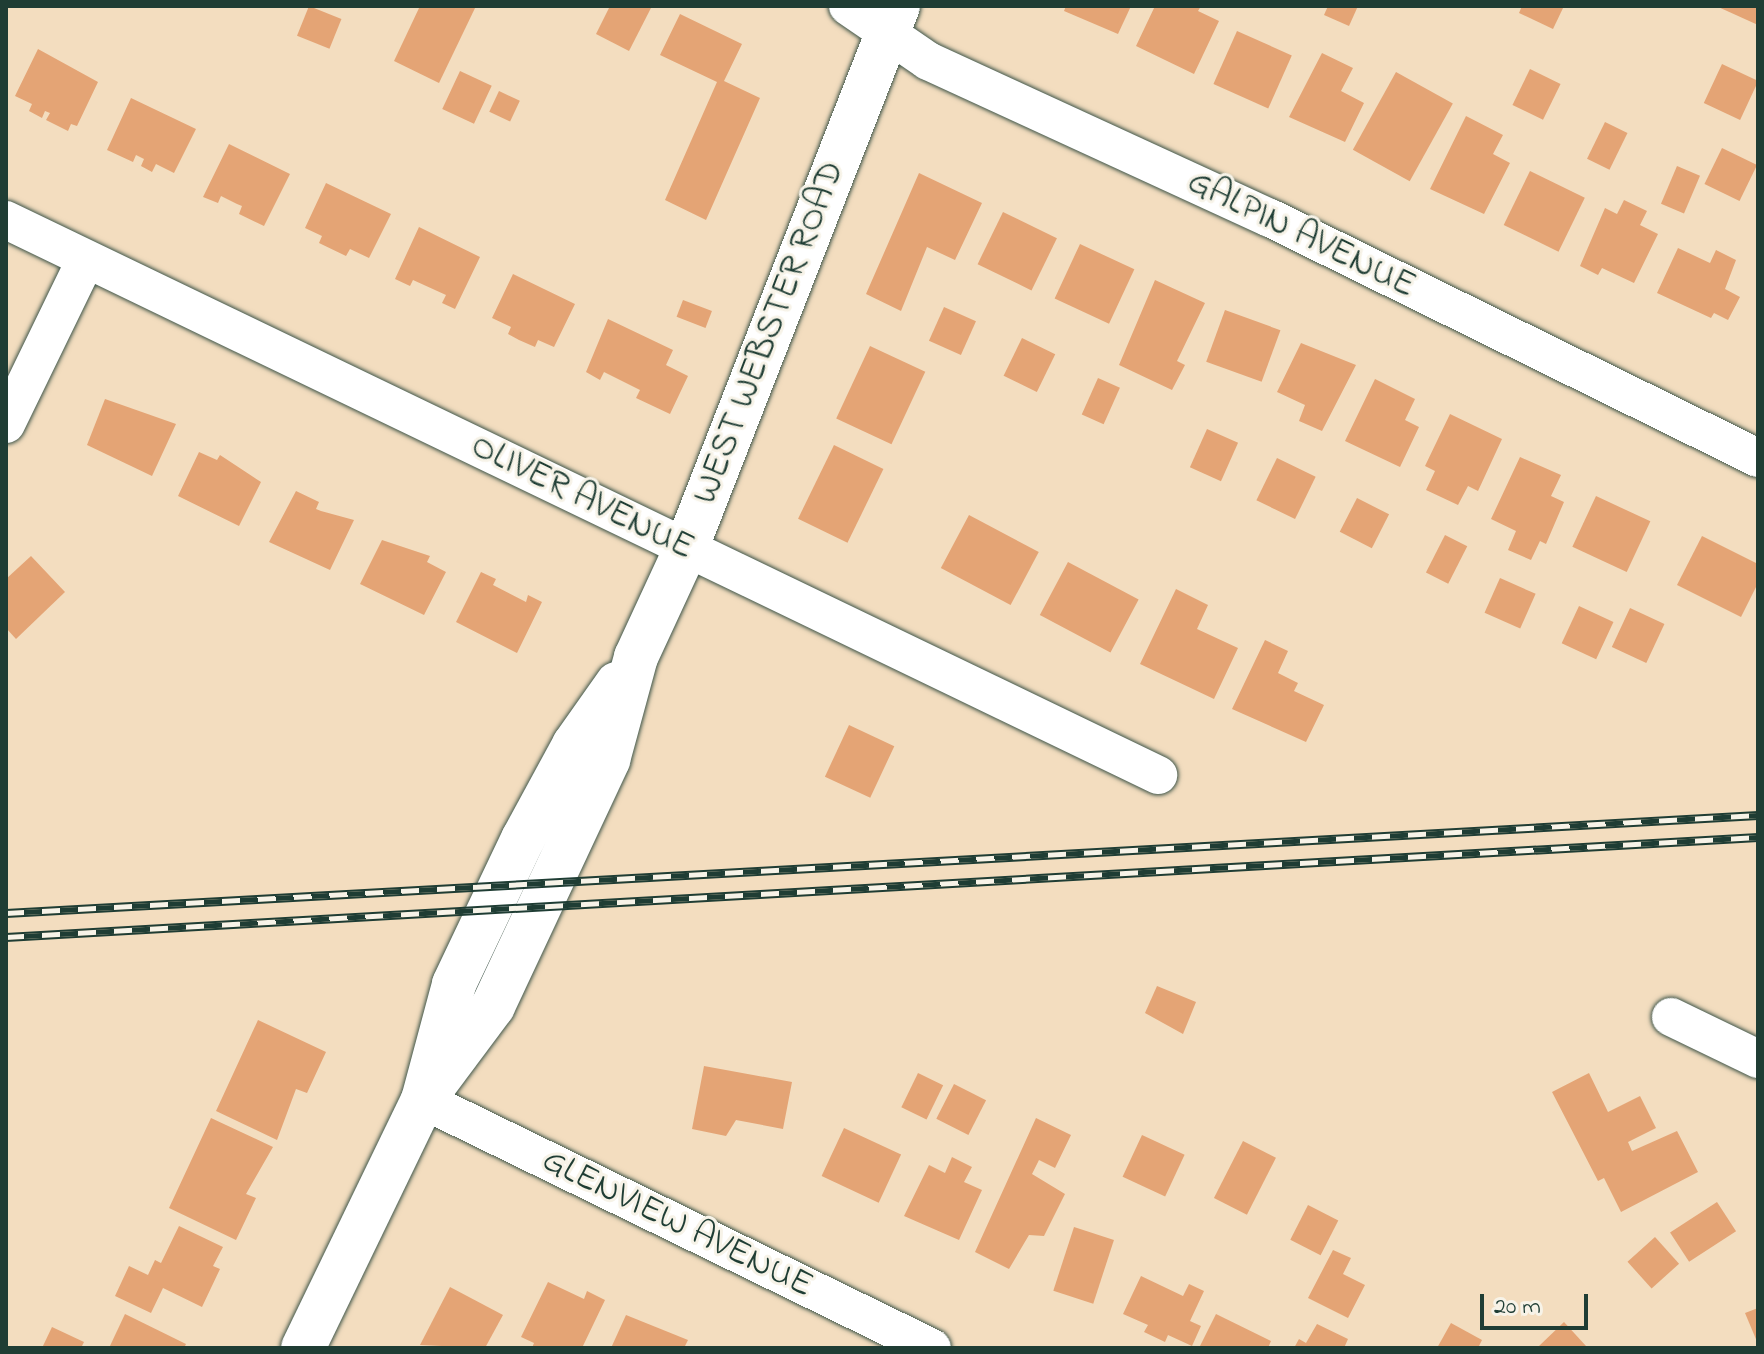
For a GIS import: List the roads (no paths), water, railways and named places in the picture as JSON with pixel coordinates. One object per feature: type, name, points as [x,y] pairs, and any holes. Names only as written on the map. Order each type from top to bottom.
[{"type":"street","name":"GALPIN AVENUE","points":[[848,6],[892,19],[928,61],[1270,218],[1758,458]]},
{"type":"street","name":"WEST WEBSTER ROAD","points":[[303,1348],[423,1100],[493,1006],[608,760],[636,657],[686,549],[892,19]]},
{"type":"street","name":"OLIVER AVENUE","points":[[6,220],[1158,775]]},
{"type":"street","points":[[6,424],[86,259]]},
{"type":"street","points":[[1671,1017],[1758,1059]]},
{"type":"street","name":"GLENVIEW AVENUE","points":[[423,1100],[932,1348]]},
{"type":"railway","points":[[6,913],[1758,815]]},
{"type":"railway","points":[[6,937],[1758,837]]}]
